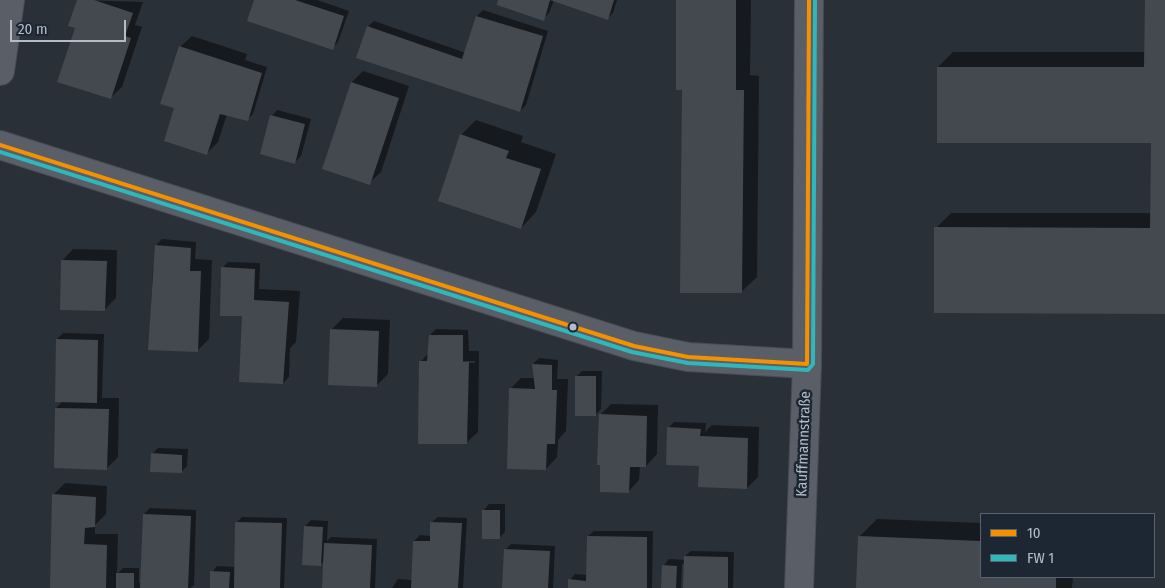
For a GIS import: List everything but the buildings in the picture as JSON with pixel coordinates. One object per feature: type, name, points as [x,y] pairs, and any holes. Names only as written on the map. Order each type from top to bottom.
[{"type":"street","points":[[0,71],[10,0]]},
{"type":"street","name":"Kauffmannstraße","points":[[798,588],[807,364],[808,0]]},
{"type":"street","points":[[0,145],[634,346],[688,357],[807,364]]},
{"type":"transit line","name":"10","points":[[807,364],[809,0]]},
{"type":"transit line","points":[[0,152],[632,352],[688,363],[808,370],[813,364],[815,0]]},
{"type":"transit line","name":"10","points":[[0,145],[634,346],[688,357],[807,364]]}]
